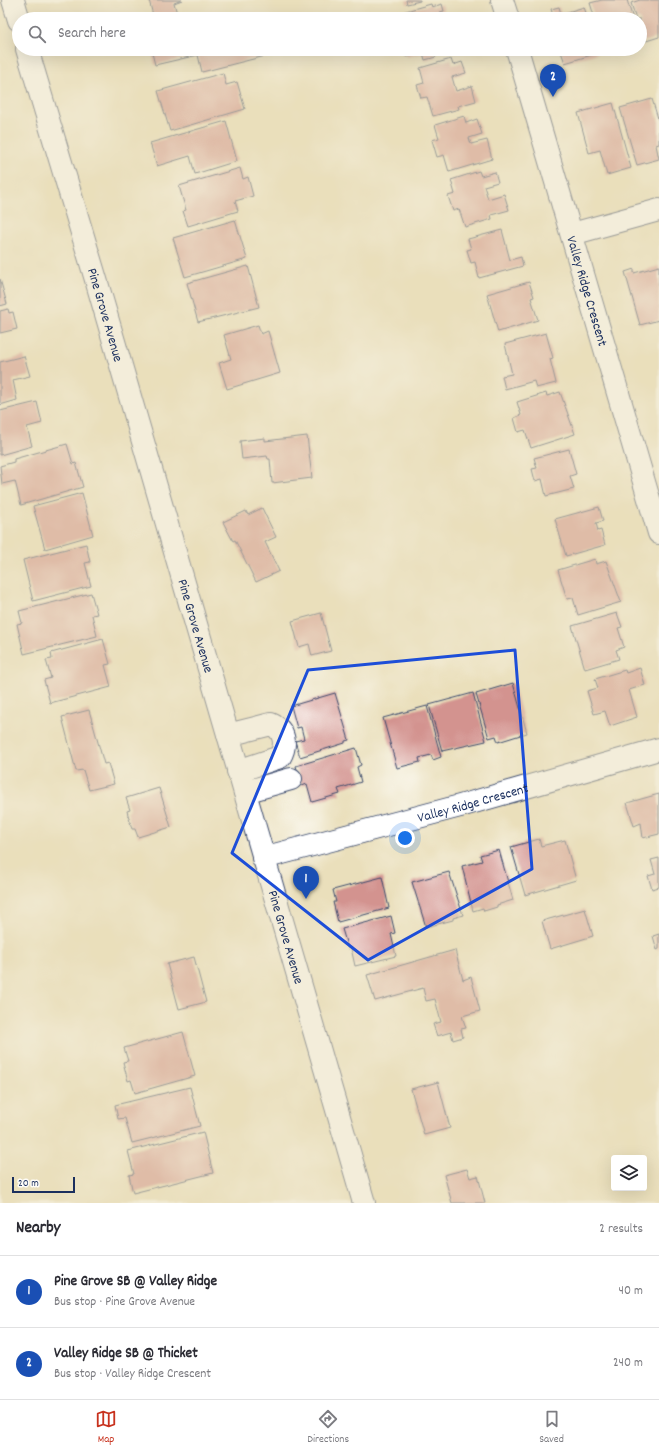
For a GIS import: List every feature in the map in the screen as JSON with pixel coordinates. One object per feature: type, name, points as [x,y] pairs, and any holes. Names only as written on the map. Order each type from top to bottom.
[{"type":"street","points":[[13,0],[17,12]]},
{"type":"street","points":[[502,0],[506,12]]},
{"type":"street","name":"Pine Grove Avenue","points":[[29,56],[97,283],[364,1203]]},
{"type":"street","name":"Valley Ridge Crescent","points":[[519,56],[572,234],[654,492],[659,533]]},
{"type":"street","points":[[572,234],[659,210]]},
{"type":"street","points":[[228,735],[271,724],[281,732],[284,742],[284,751],[280,757],[238,771]]},
{"type":"street","name":"Valley Ridge Crescent","points":[[263,858],[460,806],[659,749]]},
{"type":"street","points":[[245,792],[291,779]]},
{"type":"highlighted area","points":[[515,650],[532,869],[368,960],[232,853],[308,670]]},
{"type":"building","points":[[149,0],[182,0],[174,3],[177,12],[152,12]]},
{"type":"building","points":[[406,0],[420,0],[420,1],[407,4]]},
{"type":"building","points":[[602,0],[627,0],[631,12],[593,12],[590,3]]},
{"type":"building","points":[[640,0],[659,0],[659,37],[647,41],[647,12],[634,12],[631,3]]},
{"type":"building","points":[[431,4],[432,7],[442,4],[444,11],[440,12],[402,12]]},
{"type":"building","points":[[559,7],[560,12],[552,12],[551,9]]},
{"type":"building","points":[[584,7],[586,12],[568,12]]},
{"type":"building","points":[[153,56],[194,56],[155,65]]},
{"type":"building","points":[[198,56],[265,56],[202,72]]},
{"type":"building","points":[[424,56],[436,57],[425,60]]},
{"type":"building","points":[[562,56],[588,56],[565,63]]},
{"type":"building","points":[[451,59],[453,65],[462,62],[466,73],[452,77],[456,91],[472,86],[476,101],[458,106],[459,109],[433,116],[427,97],[421,98],[417,85],[424,83],[420,68]]},
{"type":"building","points":[[223,73],[226,85],[237,82],[245,109],[170,131],[158,91]]},
{"type":"building","points":[[652,99],[659,122],[659,144],[656,145],[659,159],[637,165],[620,108]]},
{"type":"building","points":[[613,103],[631,168],[607,175],[600,150],[589,153],[578,113]]},
{"type":"building","points":[[464,116],[466,123],[477,119],[482,134],[469,138],[471,144],[487,140],[492,159],[449,172],[444,155],[437,157],[432,140],[439,138],[435,125]]},
{"type":"building","points":[[226,121],[237,161],[195,174],[190,156],[157,166],[150,143]]},
{"type":"building","points":[[240,168],[243,179],[248,177],[253,196],[235,201],[238,211],[188,226],[183,211],[186,210],[179,186]]},
{"type":"building","points":[[479,171],[481,176],[495,172],[498,182],[484,186],[488,199],[504,194],[509,210],[491,215],[492,219],[465,227],[459,209],[453,211],[448,196],[455,194],[451,180]]},
{"type":"building","points":[[235,220],[247,259],[185,277],[173,238]]},
{"type":"building","points":[[502,230],[510,260],[521,257],[523,266],[479,278],[475,262],[471,263],[467,250],[471,249],[468,239]]},
{"type":"building","points":[[248,266],[259,307],[198,322],[187,283]]},
{"type":"building","points":[[659,266],[659,320],[640,325],[625,272],[634,269],[634,273]]},
{"type":"building","points":[[0,279],[7,304],[0,306]]},
{"type":"building","points":[[529,282],[534,297],[531,298],[538,320],[498,332],[487,294]]},
{"type":"building","points":[[8,309],[9,313],[13,312],[17,329],[0,333],[0,311]]},
{"type":"building","points":[[258,325],[261,334],[268,331],[280,373],[227,389],[219,363],[231,359],[224,335]]},
{"type":"building","points":[[546,333],[553,358],[550,359],[556,383],[536,388],[534,381],[505,389],[502,376],[512,374],[505,344]]},
{"type":"building","points":[[24,356],[30,376],[13,380],[17,400],[0,405],[0,362]]},
{"type":"building","points":[[560,392],[575,434],[531,448],[525,430],[518,432],[514,418],[521,415],[517,402],[546,393],[547,396]]},
{"type":"building","points":[[37,402],[42,423],[27,427],[32,446],[0,455],[0,411]]},
{"type":"building","points":[[307,436],[312,478],[272,483],[270,459],[268,459],[267,456],[242,459],[240,441],[265,438],[265,441]]},
{"type":"building","points":[[67,444],[73,464],[76,463],[83,487],[21,505],[15,481],[2,484],[0,466],[14,462],[14,459]]},
{"type":"building","points":[[569,449],[576,474],[570,476],[574,489],[546,496],[542,479],[535,481],[532,469],[537,468],[534,458]]},
{"type":"building","points":[[82,493],[93,535],[45,549],[33,506]]},
{"type":"building","points":[[599,507],[603,521],[596,523],[598,531],[601,530],[605,545],[566,556],[555,519]]},
{"type":"building","points":[[262,508],[276,537],[265,542],[279,571],[256,582],[235,540],[233,541],[223,522],[246,511],[248,515]]},
{"type":"building","points":[[86,544],[90,562],[85,563],[91,586],[33,601],[23,560]]},
{"type":"building","points":[[595,559],[596,564],[606,561],[621,602],[578,615],[573,598],[567,599],[558,570]]},
{"type":"building","points":[[91,593],[97,614],[92,615],[97,636],[24,654],[17,624],[22,623],[19,611]]},
{"type":"building","points":[[321,613],[331,651],[312,656],[309,644],[299,647],[292,621]]},
{"type":"building","points":[[617,613],[622,627],[618,628],[624,647],[616,650],[619,659],[585,669],[572,626]]},
{"type":"building","points":[[103,639],[110,664],[105,665],[111,687],[50,703],[44,680],[51,678],[46,660],[52,659],[51,653]]},
{"type":"building","points":[[640,668],[645,685],[629,690],[637,717],[610,726],[605,711],[594,714],[587,691],[598,688],[595,679],[625,670],[626,673]]},
{"type":"building","points":[[513,683],[527,733],[498,742],[496,736],[489,738],[476,694]]},
{"type":"building","points":[[335,693],[349,740],[345,741],[345,743],[300,757],[295,741],[304,739],[301,727],[297,728],[291,706]]},
{"type":"building","points":[[473,693],[486,741],[442,751],[429,705]]},
{"type":"building","points":[[427,706],[441,757],[433,760],[431,755],[419,758],[420,762],[397,768],[383,718]]},
{"type":"building","points":[[89,710],[104,764],[108,763],[114,784],[89,790],[83,770],[76,771],[62,717]]},
{"type":"building","points":[[356,748],[361,765],[357,767],[361,782],[338,789],[340,794],[312,802],[307,784],[302,786],[296,766]]},
{"type":"building","points":[[159,788],[171,827],[138,837],[135,829],[132,829],[127,811],[130,810],[126,798]]},
{"type":"building","points":[[659,794],[659,834],[643,838],[641,823],[634,826],[627,803]]},
{"type":"building","points":[[539,839],[541,846],[565,840],[576,880],[525,895],[511,847]]},
{"type":"building","points":[[499,850],[513,900],[484,911],[483,908],[473,911],[462,866],[482,861],[480,855]]},
{"type":"building","points":[[659,858],[659,887],[652,889],[648,876],[655,874],[651,860]]},
{"type":"building","points":[[449,872],[463,915],[453,918],[453,920],[426,927],[412,882]]},
{"type":"building","points":[[382,877],[389,908],[338,922],[333,902],[336,902],[333,890]]},
{"type":"building","points":[[585,909],[593,936],[550,949],[542,921]]},
{"type":"building","points":[[391,916],[395,933],[391,934],[396,956],[355,966],[351,948],[348,949],[342,929]]},
{"type":"building","points":[[659,934],[659,949],[657,950],[653,936]]},
{"type":"building","points":[[455,950],[463,980],[471,977],[480,1011],[462,1016],[466,1028],[461,1029],[463,1037],[453,1040],[451,1032],[437,1036],[433,1024],[441,1022],[435,999],[426,1001],[423,988],[375,1001],[367,975]]},
{"type":"building","points":[[194,957],[206,1002],[179,1009],[167,964]]},
{"type":"building","points":[[183,1032],[195,1076],[135,1093],[131,1080],[128,1081],[123,1062],[128,1061],[124,1048]]},
{"type":"building","points":[[438,1082],[450,1128],[424,1135],[411,1089]]},
{"type":"building","points":[[190,1087],[200,1126],[132,1143],[125,1118],[118,1119],[115,1105]]},
{"type":"building","points":[[203,1132],[213,1173],[133,1193],[129,1175],[134,1174],[128,1151]]},
{"type":"building","points":[[467,1169],[470,1178],[478,1176],[485,1203],[452,1203],[444,1175]]},
{"type":"place","name":"Valley Ridge SB @ Thicket","points":[[553,97]]},
{"type":"place","name":"Pine Grove SB @ Valley Ridge","points":[[306,899]]}]
